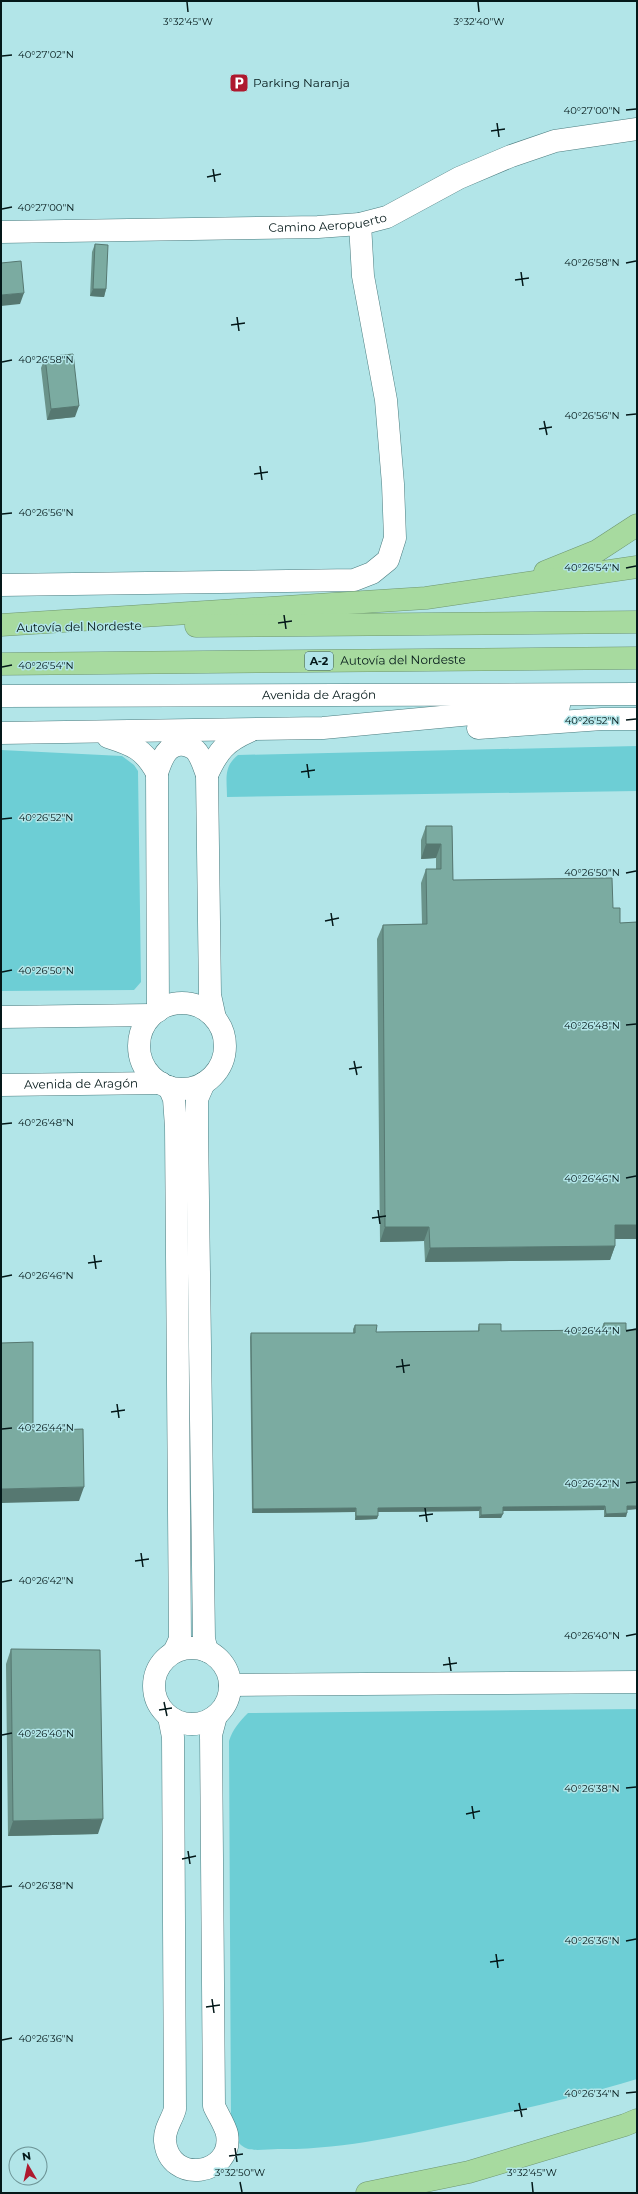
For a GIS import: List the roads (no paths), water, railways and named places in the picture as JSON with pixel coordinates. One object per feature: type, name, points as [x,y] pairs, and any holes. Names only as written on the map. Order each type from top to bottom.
[{"type":"highway","points":[[426,598],[548,572],[597,551],[637,525]]},
{"type":"highway","points":[[1,624],[426,598],[637,567]]},
{"type":"highway","name":"Autovía del Nordeste","points":[[1,628],[637,622]]},
{"type":"highway","name":"Autovía del Nordeste","points":[[1,664],[637,658]]},
{"type":"highway","points":[[367,2193],[469,2172],[625,2125],[637,2120]]},
{"type":"street","name":"Camino Aeropuerto","points":[[1,232],[318,227],[360,224],[387,217],[459,178],[511,156],[555,141],[637,129]]},
{"type":"street","points":[[1,585],[354,580],[372,573],[388,560],[394,538],[393,484],[386,400],[363,276],[360,224]]},
{"type":"street","points":[[1,733],[323,728],[553,708],[607,694]]},
{"type":"street","name":"Avenida de Aragón","points":[[1,696],[637,694]]},
{"type":"street","points":[[323,728],[401,732],[533,725],[602,719],[637,719]]},
{"type":"street","points":[[206,775],[217,754],[233,738],[251,730]]},
{"type":"street","points":[[90,732],[134,745],[152,764],[157,773]]},
{"type":"street","points":[[155,1013],[157,773],[162,757],[169,748],[181,744],[189,746],[196,751],[206,775],[210,995],[215,1018],[221,1028],[225,1040],[225,1053],[221,1065],[214,1075],[204,1083],[181,1089],[165,1085]]},
{"type":"street","points":[[174,1652],[180,1639],[176,1127],[174,1099],[165,1085],[147,1070],[140,1052],[140,1038],[144,1026],[155,1013],[172,1004],[188,1004],[203,1008],[215,1018]]},
{"type":"street","points":[[1,1017],[155,1013]]},
{"type":"street","points":[[204,1083],[197,1100],[197,1127],[204,1639],[207,1651]]},
{"type":"street","name":"Avenida de Aragón","points":[[1,1085],[165,1085]]},
{"type":"street","points":[[185,1648],[196,1648],[207,1651],[224,1664],[230,1685],[229,1697],[224,1707],[216,1716],[205,1722],[192,1724],[180,1722],[169,1717],[160,1708],[154,1696],[153,1683],[156,1670],[164,1659],[174,1652],[185,1648]]},
{"type":"street","points":[[230,1685],[637,1682]]},
{"type":"street","points":[[169,1717],[173,1737],[175,2109],[164,2140],[166,2149],[177,2165],[194,2170],[212,2166],[224,2152],[227,2143],[225,2127],[214,2106],[211,1734],[216,1716]]},
{"type":"place","name":"Parking Naranja","points":[[239,83]]}]
